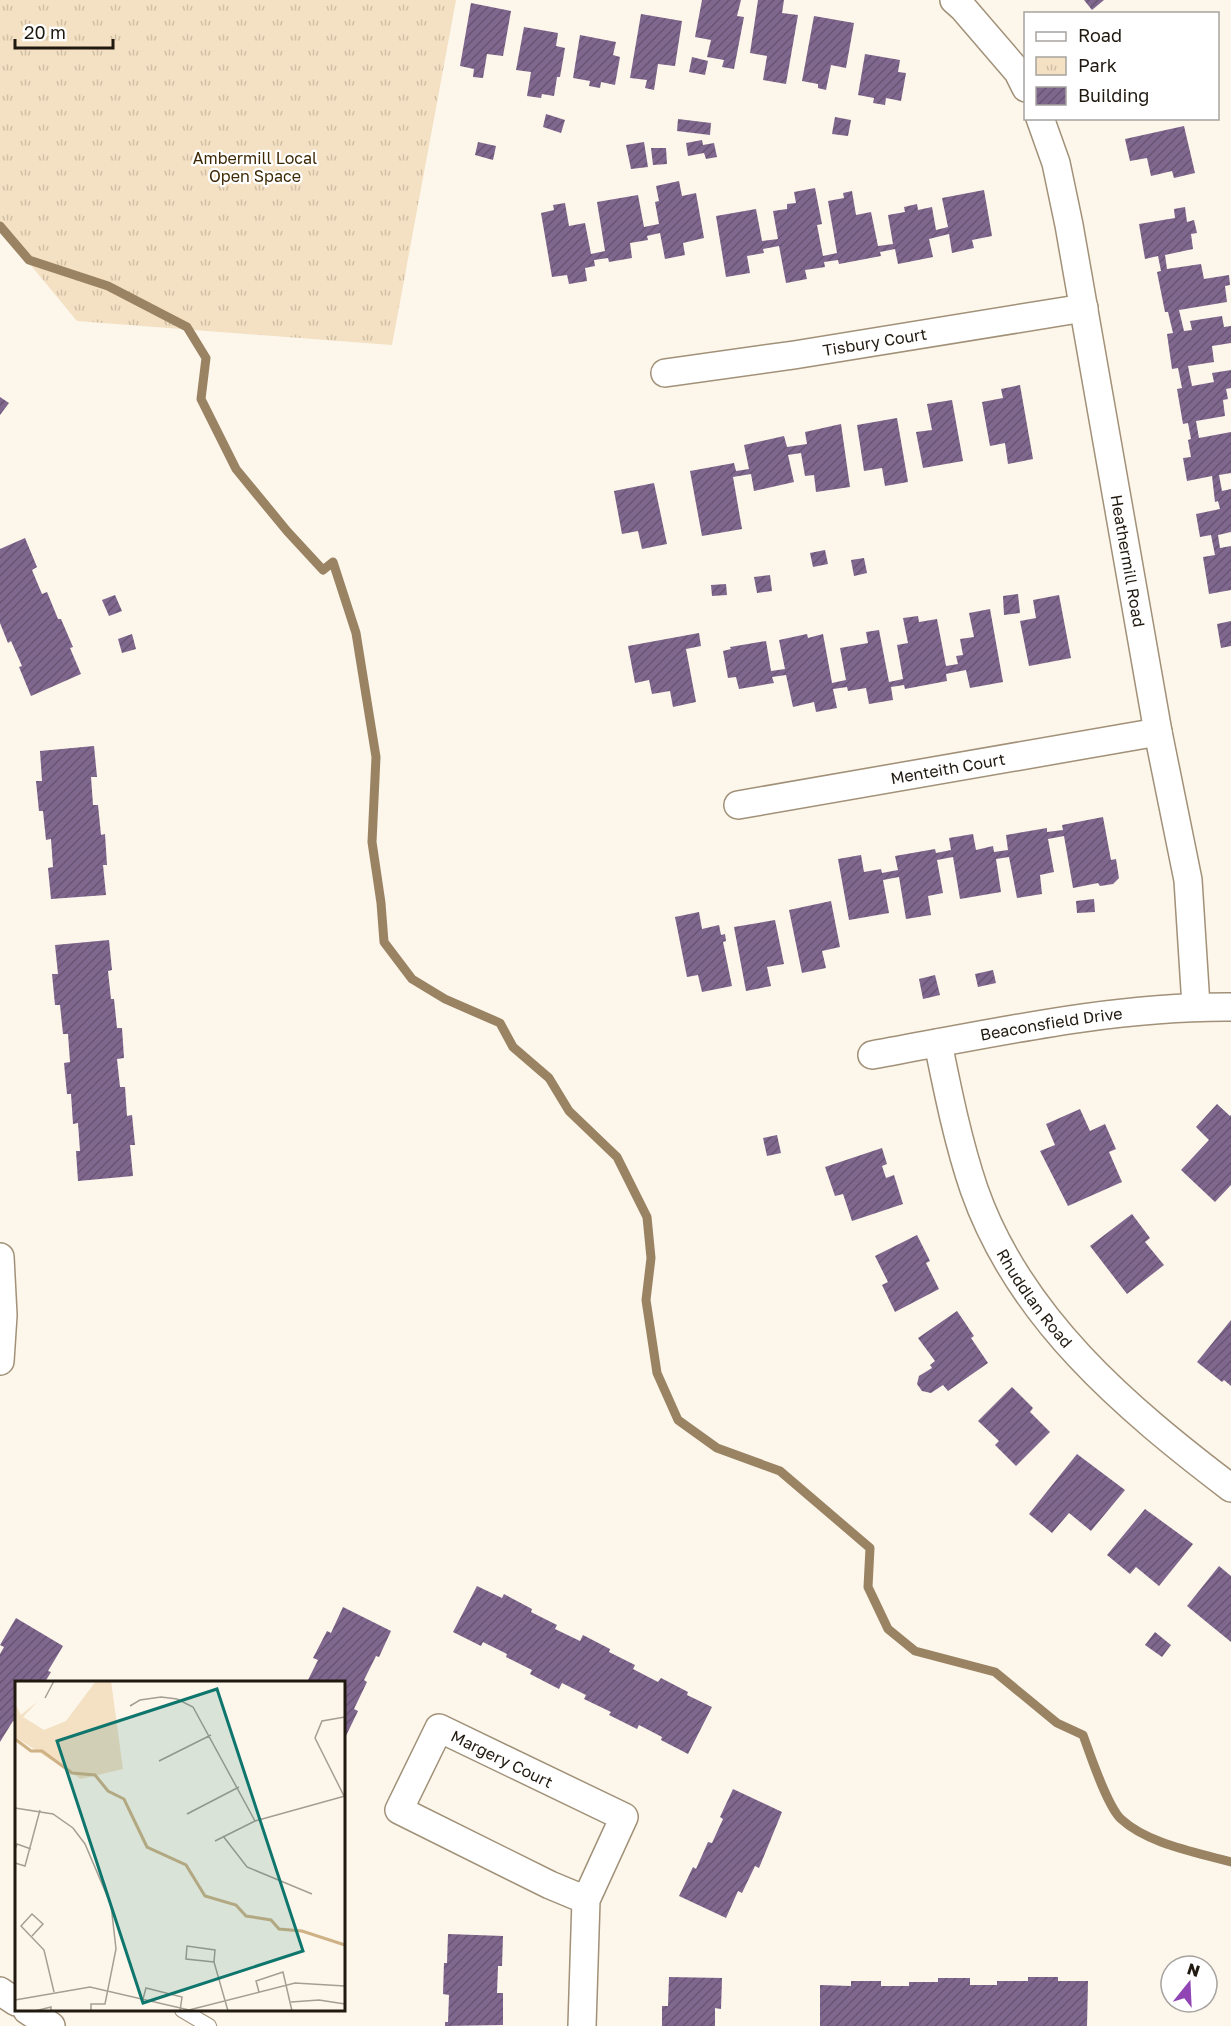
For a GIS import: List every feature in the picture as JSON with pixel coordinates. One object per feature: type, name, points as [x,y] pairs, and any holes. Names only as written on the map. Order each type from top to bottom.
[{"type":"street","points":[[954,0],[1018,72],[1024,84]]},
{"type":"street","name":"Heathermill Road","points":[[1041,120],[1056,163],[1158,732],[1188,880],[1196,1006]]},
{"type":"street","name":"Tisbury Court","points":[[665,373],[806,354],[1083,308]]},
{"type":"street","name":"Menteith Court","points":[[738,805],[1158,732]]},
{"type":"street","name":"Beaconsfield Drive","points":[[872,1055],[1040,1023],[1196,1006],[1231,1007]]},
{"type":"street","name":"Rhuddlan Road","points":[[938,1043],[952,1109],[974,1189],[992,1232],[1039,1310],[1102,1382],[1231,1488]]},
{"type":"street","points":[[0,1257],[3,1315],[0,1361]]},
{"type":"street","name":"Margery Court","points":[[582,2026],[586,1900],[624,1817],[439,1728],[399,1810],[550,1885],[586,1900]]},
{"type":"street","points":[[32,2011],[51,2026]]},
{"type":"lane","points":[[184,2011],[209,2026]]},
{"type":"green space","name":"Ambermill Local Open Space","points":[[0,0],[456,0],[392,345],[77,321],[0,228]]},
{"type":"building","points":[[702,0],[741,0],[737,16],[744,17],[734,69],[722,67],[724,60],[707,57],[711,40],[695,37]]},
{"type":"building","points":[[758,0],[784,0],[782,13],[798,15],[786,84],[763,80],[767,56],[750,53]]},
{"type":"building","points":[[1084,0],[1104,0],[1092,10]]},
{"type":"building","points":[[471,3],[511,11],[503,56],[487,54],[483,78],[473,77],[474,69],[460,66]]},
{"type":"building","points":[[641,14],[682,21],[675,66],[658,64],[654,90],[645,88],[647,80],[630,78]]},
{"type":"building","points":[[814,16],[854,23],[846,68],[831,65],[826,90],[818,88],[818,84],[802,81]]},
{"type":"building","points":[[524,27],[558,33],[556,46],[565,48],[554,96],[542,94],[541,98],[527,96],[531,72],[516,70]]},
{"type":"building","points":[[580,35],[616,42],[613,55],[620,57],[615,85],[601,82],[600,88],[589,86],[590,81],[573,78]]},
{"type":"building","points":[[865,54],[900,60],[898,72],[906,73],[901,101],[886,98],[885,105],[873,103],[874,98],[858,95]]},
{"type":"building","points":[[692,57],[708,61],[705,75],[689,72]]},
{"type":"building","points":[[546,114],[565,120],[561,133],[543,127]]},
{"type":"building","points":[[835,117],[851,120],[848,136],[832,134]]},
{"type":"building","points":[[678,119],[711,123],[710,135],[677,131]]},
{"type":"building","points":[[1184,126],[1195,173],[1174,178],[1172,171],[1151,176],[1147,158],[1130,161],[1125,139]]},
{"type":"building","points":[[702,140],[703,145],[714,143],[717,157],[706,159],[704,153],[688,156],[686,143]]},
{"type":"building","points":[[478,142],[496,146],[493,160],[475,155]]},
{"type":"building","points":[[644,142],[648,167],[631,169],[626,145]]},
{"type":"building","points":[[651,148],[666,148],[667,164],[653,165]]},
{"type":"building","points":[[679,181],[682,196],[696,193],[704,238],[683,243],[685,255],[665,259],[660,233],[647,236],[648,240],[630,243],[632,258],[609,262],[608,258],[594,260],[595,266],[585,268],[587,281],[569,284],[567,275],[552,277],[541,213],[554,210],[553,205],[565,203],[569,226],[585,223],[591,254],[605,251],[597,202],[638,195],[644,227],[659,224],[655,202],[659,201],[656,186]]},
{"type":"building","points":[[815,188],[822,224],[817,225],[823,256],[837,253],[828,201],[844,198],[843,193],[852,191],[856,215],[871,212],[878,246],[893,244],[888,215],[905,212],[904,207],[917,204],[918,210],[932,207],[936,230],[948,227],[942,198],[984,190],[992,236],[972,240],[974,248],[952,253],[949,234],[929,239],[933,257],[898,264],[895,249],[880,252],[881,256],[839,264],[838,260],[824,262],[825,267],[805,270],[807,279],[786,283],[779,246],[763,249],[764,253],[747,256],[750,273],[726,277],[716,216],[756,209],[762,241],[778,239],[773,211],[787,209],[787,204],[796,203],[794,192]]},
{"type":"building","points":[[1185,207],[1187,222],[1194,220],[1197,233],[1191,234],[1193,249],[1165,255],[1167,269],[1201,264],[1204,279],[1229,275],[1230,285],[1225,286],[1227,302],[1179,310],[1184,331],[1192,330],[1190,321],[1222,316],[1224,327],[1231,326],[1231,343],[1212,346],[1214,362],[1188,366],[1192,386],[1214,382],[1212,373],[1231,370],[1231,388],[1226,389],[1228,399],[1223,400],[1225,416],[1196,421],[1199,438],[1231,432],[1231,473],[1219,475],[1222,491],[1231,489],[1231,532],[1218,535],[1220,548],[1231,546],[1231,590],[1209,594],[1203,557],[1215,555],[1211,535],[1200,537],[1196,514],[1220,509],[1218,501],[1215,502],[1212,476],[1187,481],[1183,458],[1191,457],[1188,440],[1191,439],[1188,423],[1183,424],[1177,389],[1182,388],[1178,368],[1172,369],[1167,334],[1173,333],[1168,312],[1165,312],[1157,272],[1161,271],[1158,256],[1145,259],[1139,224],[1175,218],[1174,209]]},
{"type":"building","points":[[1020,385],[1033,459],[1008,464],[1005,443],[990,446],[982,402],[1003,398],[1001,389]]},
{"type":"building","points":[[0,397],[9,403],[0,415]]},
{"type":"building","points":[[952,400],[963,461],[923,468],[916,432],[932,430],[927,404]]},
{"type":"building","points":[[897,418],[908,482],[885,486],[882,468],[864,471],[857,425]]},
{"type":"building","points":[[841,424],[850,487],[816,492],[814,475],[805,476],[801,453],[788,455],[794,482],[754,491],[751,474],[733,477],[742,529],[702,536],[690,471],[734,463],[736,471],[749,469],[744,445],[784,436],[787,447],[807,444],[805,432]]},
{"type":"building","points":[[654,483],[667,544],[642,549],[638,531],[622,534],[614,491]]},
{"type":"building","points":[[25,538],[37,567],[32,570],[42,594],[47,592],[58,619],[61,619],[81,674],[31,696],[19,667],[22,666],[11,641],[8,643],[0,623],[0,549]]},
{"type":"building","points":[[825,550],[828,564],[813,567],[810,553]]},
{"type":"building","points":[[864,558],[867,573],[854,576],[851,560]]},
{"type":"building","points":[[770,575],[772,591],[757,593],[754,577]]},
{"type":"building","points":[[726,584],[727,595],[712,596],[711,585]]},
{"type":"building","points":[[1018,594],[1020,613],[1004,615],[1003,596]]},
{"type":"building","points":[[115,595],[122,611],[109,616],[102,600]]},
{"type":"building","points":[[1059,595],[1071,658],[1029,666],[1020,621],[1036,618],[1033,600]]},
{"type":"building","points":[[990,609],[1003,682],[970,688],[966,670],[946,674],[947,681],[905,689],[904,685],[891,687],[893,700],[869,704],[866,688],[848,691],[847,687],[833,689],[837,708],[816,712],[814,702],[793,707],[786,675],[772,677],[774,683],[739,689],[736,677],[728,678],[723,651],[731,649],[730,647],[766,641],[771,671],[785,669],[779,640],[807,634],[808,638],[823,634],[832,683],[846,680],[840,648],[868,643],[866,632],[879,630],[889,682],[903,679],[897,645],[908,643],[903,618],[918,616],[919,622],[937,619],[946,666],[958,664],[956,656],[963,655],[960,639],[974,637],[969,613]]},
{"type":"building","points":[[1231,621],[1231,646],[1221,648],[1217,624]]},
{"type":"building","points":[[699,633],[701,646],[686,649],[696,702],[673,707],[670,691],[652,694],[649,680],[635,683],[628,646]]},
{"type":"building","points":[[132,634],[136,649],[122,653],[118,639]]},
{"type":"building","points":[[94,746],[97,777],[91,777],[93,805],[98,805],[101,835],[105,834],[107,865],[103,865],[106,895],[51,899],[48,868],[53,867],[51,839],[46,840],[43,811],[39,811],[36,781],[42,781],[40,751]]},
{"type":"building","points":[[1103,817],[1111,860],[1116,859],[1119,878],[1113,884],[1100,886],[1098,883],[1073,888],[1064,836],[1048,839],[1054,872],[1040,875],[1042,894],[1017,898],[1009,857],[996,859],[1001,892],[960,899],[953,857],[937,860],[943,893],[928,896],[931,915],[906,919],[899,877],[883,880],[889,913],[849,920],[838,859],[861,855],[864,872],[881,869],[882,873],[898,870],[895,856],[935,849],[936,853],[951,850],[949,838],[973,834],[976,850],[993,846],[994,852],[1008,850],[1006,835],[1047,828],[1047,832],[1063,830],[1062,825]]},
{"type":"building","points":[[1094,899],[1095,912],[1077,913],[1076,901]]},
{"type":"building","points":[[831,901],[840,947],[822,951],[826,968],[802,973],[789,910]]},
{"type":"building","points":[[699,912],[702,929],[719,925],[721,935],[725,934],[726,941],[723,942],[732,986],[702,992],[698,975],[687,977],[675,917]]},
{"type":"building","points":[[775,920],[784,964],[767,967],[771,986],[746,991],[734,927]]},
{"type":"building","points":[[109,940],[112,970],[108,971],[111,999],[114,999],[117,1028],[122,1028],[124,1058],[117,1059],[120,1087],[125,1087],[127,1116],[132,1115],[135,1145],[130,1145],[133,1176],[78,1181],[76,1151],[80,1151],[78,1123],[73,1124],[71,1094],[67,1094],[64,1063],[70,1062],[68,1034],[63,1034],[60,1005],[55,1005],[52,974],[58,974],[55,945]]},
{"type":"building","points":[[993,970],[996,983],[978,987],[975,974]]},
{"type":"building","points":[[935,975],[940,995],[923,999],[919,979]]},
{"type":"building","points":[[1217,1104],[1231,1115],[1231,1185],[1215,1202],[1181,1170],[1209,1140],[1196,1127]]},
{"type":"building","points":[[1080,1109],[1090,1131],[1105,1124],[1116,1149],[1109,1152],[1122,1182],[1068,1206],[1040,1151],[1055,1145],[1046,1124]]},
{"type":"building","points":[[777,1135],[781,1153],[767,1156],[763,1138]]},
{"type":"building","points":[[882,1148],[887,1164],[882,1166],[886,1178],[894,1175],[903,1204],[852,1221],[843,1194],[835,1196],[825,1167]]},
{"type":"building","points":[[1132,1214],[1150,1238],[1145,1242],[1164,1265],[1127,1294],[1090,1246]]},
{"type":"building","points":[[917,1235],[930,1261],[926,1263],[939,1289],[895,1312],[882,1285],[888,1282],[875,1256]]},
{"type":"building","points":[[957,1311],[974,1336],[971,1338],[988,1363],[948,1391],[943,1385],[931,1393],[922,1391],[917,1384],[919,1376],[932,1368],[930,1365],[935,1361],[918,1338]]},
{"type":"building","points":[[1231,1320],[1231,1386],[1224,1380],[1222,1382],[1197,1362]]},
{"type":"building","points":[[1012,1387],[1033,1408],[1030,1412],[1050,1432],[1016,1466],[995,1445],[999,1441],[978,1421]]},
{"type":"building","points":[[1077,1454],[1125,1490],[1091,1531],[1069,1513],[1052,1533],[1029,1514]]},
{"type":"building","points":[[1145,1509],[1193,1544],[1159,1586],[1136,1567],[1130,1574],[1107,1555]]},
{"type":"building","points":[[1219,1566],[1231,1576],[1231,1642],[1187,1606]]},
{"type":"building","points":[[477,1586],[502,1598],[504,1594],[532,1609],[531,1612],[557,1625],[555,1629],[580,1641],[583,1635],[635,1665],[633,1669],[658,1682],[661,1678],[688,1692],[687,1695],[712,1707],[688,1754],[639,1725],[637,1729],[609,1715],[611,1712],[584,1699],[586,1695],[562,1683],[559,1689],[530,1674],[532,1670],[506,1657],[507,1654],[483,1642],[481,1646],[453,1632]]},
{"type":"building","points":[[343,1607],[391,1631],[379,1657],[376,1656],[364,1680],[367,1682],[354,1709],[358,1711],[345,1738],[345,1681],[308,1681],[318,1660],[313,1658],[327,1631],[331,1633]]},
{"type":"building","points":[[16,1618],[63,1646],[48,1671],[51,1672],[46,1681],[15,1681],[15,1722],[13,1721],[0,1742],[0,1654],[4,1647],[0,1645]]},
{"type":"building","points":[[1155,1632],[1171,1645],[1162,1657],[1145,1645]]},
{"type":"building","points":[[733,1789],[782,1812],[759,1868],[755,1866],[742,1893],[738,1891],[726,1918],[679,1896],[693,1867],[696,1869],[708,1842],[712,1843],[723,1819],[720,1817]]},
{"type":"building","points":[[448,1934],[503,1936],[502,1966],[498,1966],[497,1993],[503,1993],[503,2025],[445,2026],[445,2022],[448,2022],[449,1995],[443,1994],[444,1963],[447,1963]]},
{"type":"building","points":[[669,1977],[722,1978],[721,2009],[715,2008],[715,2026],[662,2026],[662,2006],[668,2006]]},
{"type":"building","points":[[1028,1977],[1058,1977],[1058,1981],[1088,1981],[1087,2026],[820,2026],[820,1985],[851,1986],[851,1981],[881,1981],[881,1986],[909,1986],[909,1982],[938,1982],[938,1978],[970,1978],[970,1985],[997,1985],[997,1981],[1028,1981]]},
{"type":"waterway","points":[[0,226],[29,260],[108,286],[187,327],[206,358],[201,399],[236,469],[287,531],[323,570],[333,562],[356,633],[376,757],[372,842],[384,942],[412,979],[445,999],[500,1023],[513,1047],[549,1078],[569,1111],[617,1157],[647,1217],[651,1258],[646,1300],[657,1373],[678,1420],[717,1448],[780,1471],[870,1548],[868,1587],[888,1629],[915,1651],[995,1672],[1057,1723],[1083,1735],[1110,1803],[1121,1819],[1132,1828],[1158,1841],[1231,1862]]}]
